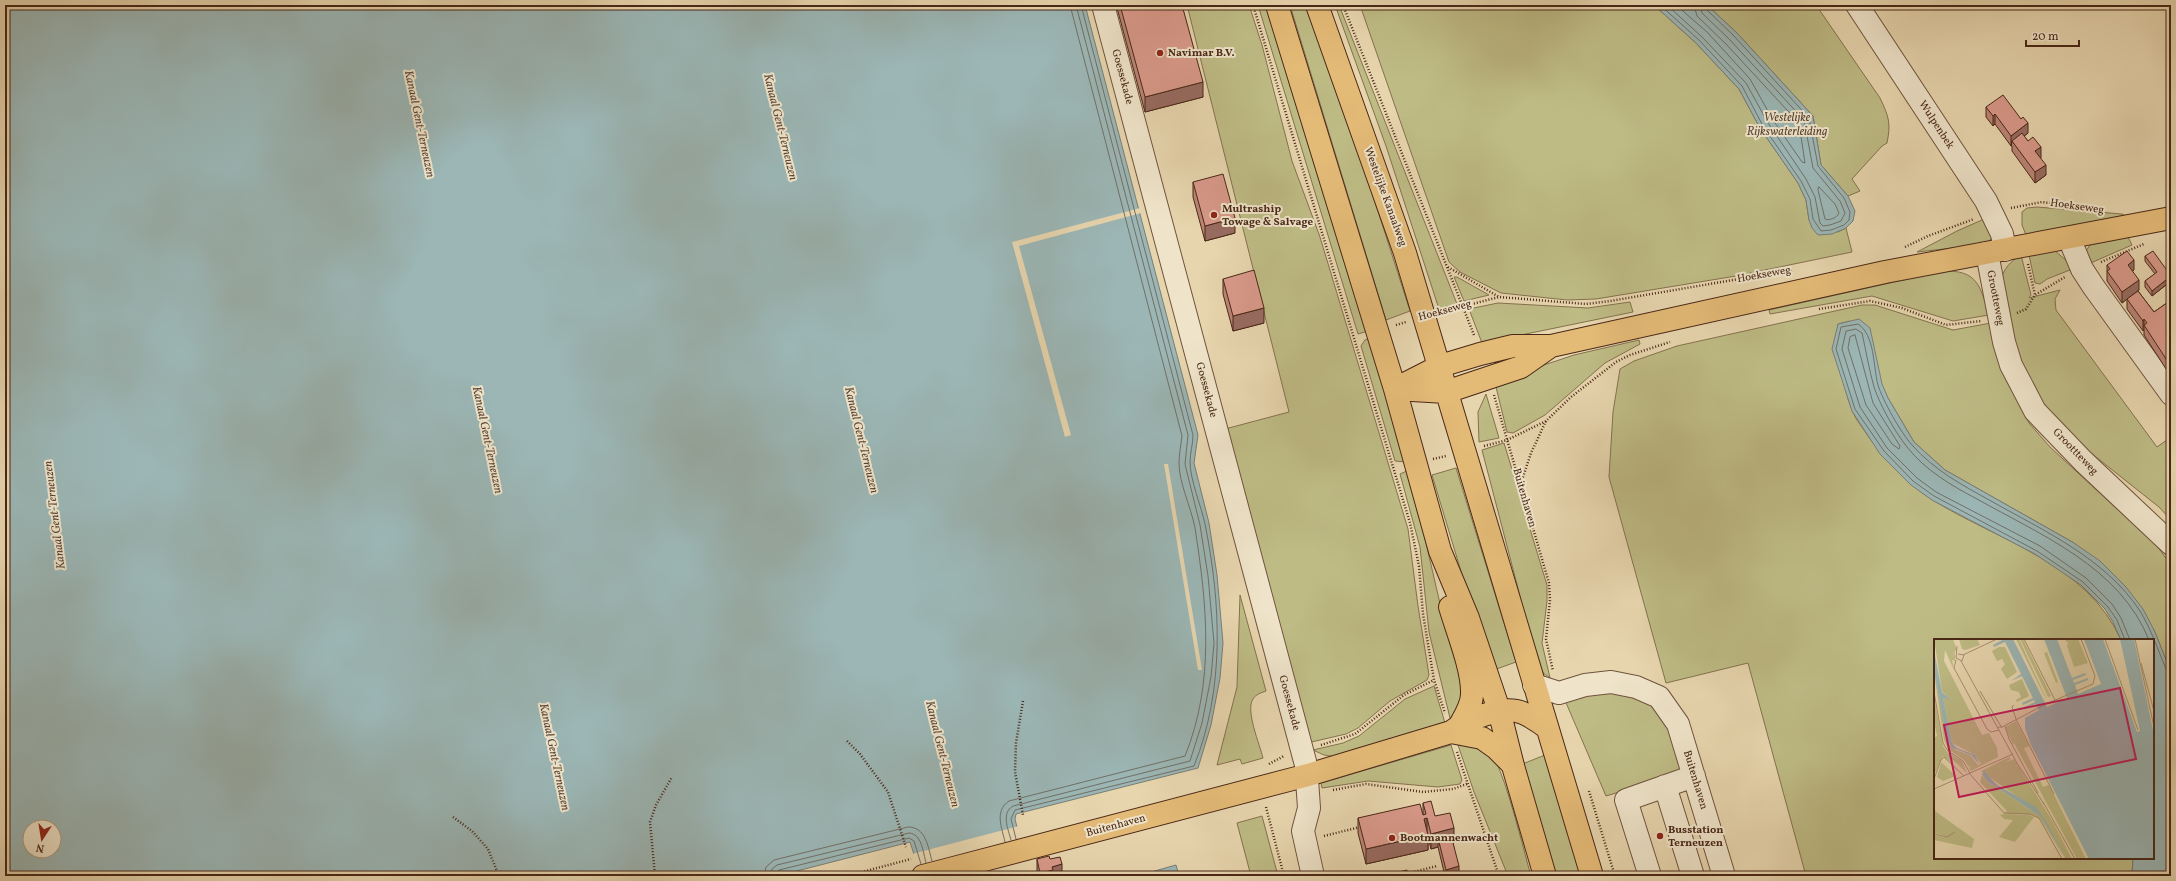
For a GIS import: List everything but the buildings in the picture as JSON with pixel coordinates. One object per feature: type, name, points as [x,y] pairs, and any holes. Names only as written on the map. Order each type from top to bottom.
[{"type":"main road","points":[[1277,5],[1395,389]]},
{"type":"main road","name":"Westelijke Kanaalweg","points":[[1317,5],[1405,253],[1440,366],[1446,392]]},
{"type":"main road","name":"Hoekseweg","points":[[1395,389],[1440,366],[1513,346],[1551,346],[1885,272],[2171,218]]},
{"type":"main road","name":"Hoekseweg","points":[[1395,389],[1446,392],[1489,379],[1521,367],[1551,346]]},
{"type":"main road","name":"Buitenhaven","points":[[1395,389],[1440,551],[1468,618],[1499,710],[1513,766],[1545,876]]},
{"type":"main road","points":[[1446,392],[1592,876]]},
{"type":"main road","name":"Buitenhaven","points":[[1440,551],[1442,578],[1468,671],[1472,693],[1466,715],[1455,729]]},
{"type":"main road","name":"Buitenhaven","points":[[918,868],[1026,849],[1308,775],[1455,729],[1499,710],[1515,710],[1546,727]]},
{"type":"main road","name":"Buitenhaven","points":[[1455,729],[1482,738],[1496,748],[1513,766]]},
{"type":"street","name":"Goessekade","points":[[1103,5],[1308,775]]},
{"type":"street","name":"Wulpenbek","points":[[1857,5],[1986,201],[2002,234],[1996,252]]},
{"type":"street","points":[[2069,238],[2082,269],[2171,394]]},
{"type":"street","name":"Grootteweg","points":[[1996,252],[1998,318],[2004,342]]},
{"type":"street","name":"Groottteweg","points":[[2004,342],[2011,365],[2035,411],[2083,461],[2171,544]]},
{"type":"street","name":"Buitenhaven","points":[[1559,693],[1585,685],[1611,682],[1636,687],[1658,697],[1678,724],[1724,876]]},
{"type":"street","points":[[1534,685],[1559,693]]},
{"type":"street","points":[[1308,775],[1310,808],[1303,831],[1313,876]]},
{"type":"street","points":[[1650,876],[1626,800],[1694,776]]},
{"type":"street","points":[[1665,786],[1693,876]]},
{"type":"path","points":[[1253,5],[1410,523],[1419,566],[1423,614],[1434,680],[1455,729],[1467,784],[1499,876]]},
{"type":"path","points":[[1343,5],[1447,267],[1464,306],[1480,354]]},
{"type":"path","name":"Hoekseweg","points":[[1904,248],[1928,236],[1991,212],[2042,202],[2100,211]]},
{"type":"path","points":[[1818,309],[1870,301],[1902,308],[1946,325],[1962,325],[2012,316],[2026,309],[2035,295],[2062,279],[2082,269],[2150,242]]},
{"type":"path","points":[[1447,267],[1499,298]]},
{"type":"path","name":"Hoekseweg","points":[[1354,339],[1424,316],[1499,298],[1586,304],[1796,270]]},
{"type":"path","points":[[1394,469],[1507,440],[1546,421],[1571,397],[1616,362],[1630,355],[1676,340]]},
{"type":"path","name":"Buitenhaven","points":[[1489,379],[1549,583],[1550,600],[1546,640],[1559,693]]},
{"type":"path","points":[[1520,484],[1531,453],[1546,421]]},
{"type":"path","points":[[1302,750],[1349,737],[1404,695],[1434,680]]},
{"type":"path","points":[[1023,701],[1016,743],[1015,772],[1023,815]]},
{"type":"path","points":[[847,741],[860,754],[888,792],[906,847]]},
{"type":"path","points":[[655,876],[650,822],[656,805],[672,777]]},
{"type":"path","points":[[1370,784],[1423,792],[1452,789],[1467,784]]},
{"type":"path","points":[[1587,785],[1615,876]]},
{"type":"path","points":[[1266,807],[1284,876]]},
{"type":"path","points":[[453,817],[472,831],[488,848],[499,876]]},
{"type":"path","points":[[1305,842],[1363,826]]},
{"type":"path","points":[[1403,874],[1436,866]]},
{"type":"path","points":[[847,876],[918,868]]},
{"type":"shaded area","points":[[1187,5],[1249,5],[1262,45],[1292,161],[1320,237],[1408,529],[1429,675],[1427,680],[1390,701],[1358,728],[1346,734],[1307,743],[1225,429],[1289,412]]},
{"type":"shaded area","points":[[1258,5],[1269,5],[1368,331],[1358,334]]},
{"type":"shaded area","points":[[1290,5],[1305,5],[1320,43],[1373,196],[1410,311],[1386,320]]},
{"type":"shaded area","points":[[1335,5],[1339,5],[1457,304],[1439,309],[1386,146]]},
{"type":"shaded area","points":[[1360,5],[1654,5],[1696,43],[1739,89],[1760,128],[1798,183],[1806,200],[1809,220],[1838,232],[1846,228],[1852,252],[1736,276],[1596,299],[1567,300],[1501,293],[1460,272],[1449,262]]},
{"type":"shaded area","points":[[1707,5],[1816,5],[1880,98],[1888,120],[1889,130],[1887,143],[1882,146],[1852,179],[1860,191],[1848,196],[1821,165],[1813,116],[1737,33]]},
{"type":"shaded area","points":[[2037,207],[2122,214],[2126,216],[2026,235],[2022,225],[2022,212],[2027,208]]},
{"type":"shaded area","points":[[1991,216],[1994,233],[1988,244],[1917,252],[1957,231]]},
{"type":"shaded area","points":[[2128,237],[2132,245],[2086,265],[2084,254],[2090,245]]},
{"type":"shaded area","points":[[2054,250],[2075,268],[2047,279],[2040,284],[2035,283],[2029,255]]},
{"type":"shaded area","points":[[2021,255],[2031,295],[2029,298],[2060,290],[2055,299],[2056,310],[2157,447],[2171,437],[2171,520],[2159,507],[2077,442],[2052,418],[2018,365],[2001,280],[2008,266]]},
{"type":"shaded area","points":[[1943,271],[1955,271],[1964,273],[1971,277],[1980,288],[1989,315],[1953,321],[1872,296],[1770,314],[1769,310]]},
{"type":"shaded area","points":[[1454,277],[1457,277],[1489,295],[1464,301]]},
{"type":"shaded area","points":[[1630,302],[1633,312],[1482,343],[1469,309],[1498,303],[1588,308]]},
{"type":"shaded area","points":[[1862,305],[1875,305],[1953,330],[1991,323],[2007,381],[2029,423],[2050,447],[2157,546],[2171,565],[2171,672],[2154,630],[2074,543],[1945,470],[1914,442],[1888,398],[1850,321],[1838,324],[1841,357],[1848,400],[1857,420],[1889,462],[1913,486],[1931,499],[2038,556],[2064,573],[2086,591],[2106,614],[2120,639],[1934,639],[1934,859],[2133,859],[2132,876],[1806,876],[1748,663],[1666,683],[1609,477],[1613,412],[1620,369],[1634,361],[1677,346]]},
{"type":"shaded area","points":[[1370,338],[1406,462],[1395,461],[1361,346],[1365,340]]},
{"type":"shaded area","points":[[1639,340],[1640,344],[1605,363],[1545,415],[1513,433],[1507,432],[1496,387],[1544,365],[1574,355]]},
{"type":"shaded area","points":[[1486,394],[1499,438],[1479,442],[1478,412]]},
{"type":"shaded area","points":[[1504,443],[1547,585],[1547,601],[1542,643],[1550,678],[1542,672],[1532,642],[1482,450]]},
{"type":"shaded area","points":[[1456,468],[1516,662],[1491,671],[1432,475]]},
{"type":"shaded area","points":[[1409,470],[1442,612],[1465,691],[1459,710],[1450,718],[1429,632],[1420,547],[1400,474]]},
{"type":"shaded area","points":[[1240,595],[1266,691],[1256,696],[1251,704],[1254,728],[1263,758],[1242,764],[1240,759],[1217,765],[1237,687]]},
{"type":"shaded area","points":[[1434,686],[1445,723],[1336,757],[1324,755],[1313,750],[1343,743],[1359,736],[1405,699]]},
{"type":"shaded area","points":[[1601,690],[1637,692],[1667,711],[1683,773],[1606,796],[1564,698]]},
{"type":"shaded area","points":[[1451,745],[1462,780],[1460,784],[1438,787],[1368,781],[1322,788],[1321,783]]},
{"type":"shaded area","points":[[1458,745],[1479,747],[1490,753],[1495,760],[1507,791],[1531,876],[1508,876],[1474,792]]},
{"type":"shaded area","points":[[1545,755],[1582,876],[1553,876],[1520,765]]},
{"type":"shaded area","points":[[1262,816],[1278,876],[1251,876],[1237,823]]},
{"type":"water","name":"Kanaal Gent-Terneuzen","points":[[5,5],[1085,5],[1198,435],[1194,463],[1209,523],[1217,575],[1223,643],[1220,678],[1211,725],[1198,768],[1016,814],[1015,819],[1029,876],[921,876],[910,842],[789,873],[763,876],[5,876]]},
{"type":"water","name":"Westelijke Rijkswaterleiding","points":[[1654,5],[1707,5],[1737,33],[1813,116],[1821,165],[1848,196],[1855,211],[1853,221],[1846,228],[1832,234],[1818,235],[1812,228],[1809,220],[1806,200],[1798,183],[1760,128],[1739,89],[1696,43]]},
{"type":"water","points":[[1859,319],[1870,328],[1882,384],[1888,398],[1914,442],[1945,470],[2074,543],[2100,561],[2126,587],[2143,609],[2154,630],[2171,672],[2171,876],[2132,876],[2133,859],[2154,859],[2154,639],[2121,639],[2105,609],[2081,585],[2035,554],[1932,500],[1911,485],[1880,454],[1852,411],[1832,349],[1838,324]]},
{"type":"water","points":[[1176,865],[1179,876],[1137,876]]},
{"type":"pier","points":[[1140,208],[1141,213],[1019,246],[1071,435],[1065,437],[1012,242]]},
{"type":"pier","points":[[1164,464],[1168,464],[1202,670],[1198,670]]},
{"type":"pier","points":[[1019,826],[1031,873],[1018,876],[918,876],[912,854]]},
{"type":"place","name":"Navimar B.V.","points":[[1160,53]]},
{"type":"place","name":"Multraship Towage & Salvage","points":[[1214,215]]},
{"type":"place","name":"Busstation Terneuzen","points":[[1660,836]]},
{"type":"place","name":"Bootmannenwacht","points":[[1392,838]]}]
